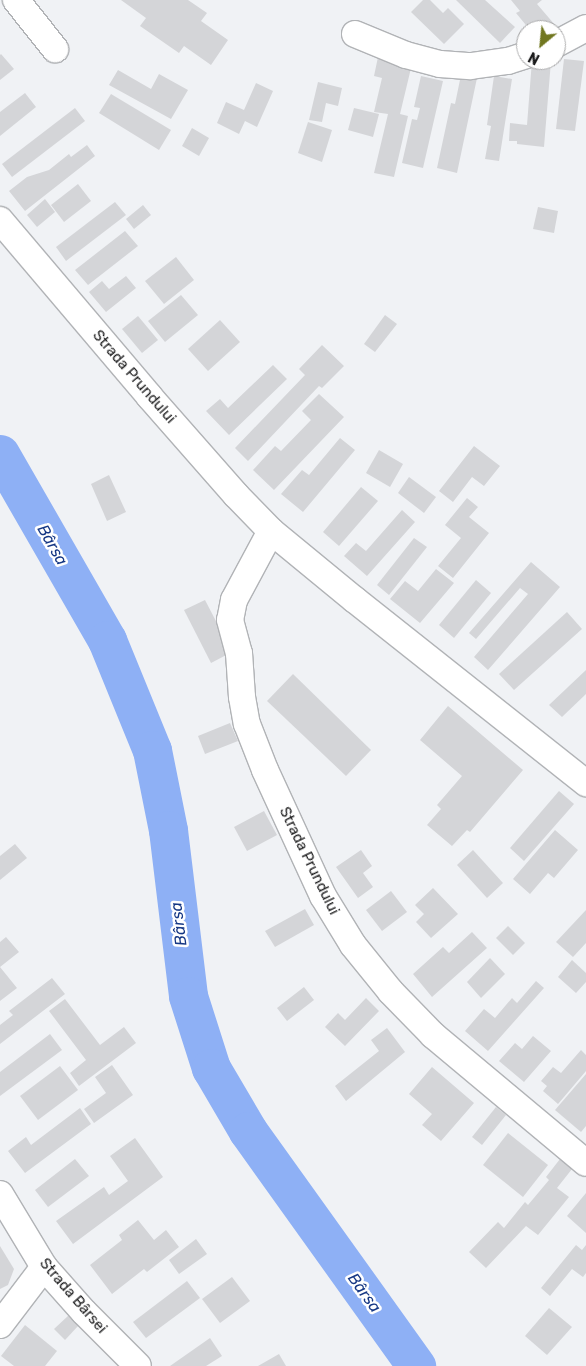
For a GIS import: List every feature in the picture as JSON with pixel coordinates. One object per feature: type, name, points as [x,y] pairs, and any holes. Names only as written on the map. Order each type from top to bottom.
[{"type":"street","points":[[16,0],[55,49]]},
{"type":"street","points":[[566,39],[586,28]]},
{"type":"street","points":[[355,34],[406,55],[440,64],[471,66],[516,58]]},
{"type":"street","name":"Strada Prundului","points":[[0,220],[148,396],[236,495],[271,531],[586,783]]},
{"type":"street","name":"Strada Prundului","points":[[271,531],[234,600],[230,620],[238,654],[242,697],[247,724],[265,770],[323,896],[353,945],[391,992],[433,1034],[586,1163]]},
{"type":"street","name":"Strada Bârsei","points":[[0,1194],[44,1267],[84,1312],[138,1366]]},
{"type":"street","points":[[0,1325],[44,1267]]},
{"type":"building","points":[[121,0],[188,0],[207,13],[201,21],[228,40],[211,65],[184,46],[179,53],[140,26],[146,18]]},
{"type":"building","points":[[423,0],[430,0],[443,13],[448,8],[464,24],[444,44],[411,12]]},
{"type":"building","points":[[456,0],[485,0],[515,27],[500,43]]},
{"type":"building","points":[[511,0],[542,0],[537,4],[551,20],[522,20],[516,13],[520,11]]},
{"type":"building","points":[[0,55],[14,69],[0,80]]},
{"type":"building","points":[[378,57],[412,64],[400,114],[408,116],[394,177],[374,173],[388,114],[374,112],[382,78],[374,76]]},
{"type":"building","points":[[566,59],[584,61],[575,131],[556,129],[563,70],[566,70]]},
{"type":"building","points":[[118,70],[151,89],[159,74],[188,90],[171,119],[109,85]]},
{"type":"building","points":[[531,70],[550,70],[544,147],[517,144],[517,141],[509,141],[510,123],[527,125]]},
{"type":"building","points":[[461,75],[477,78],[457,173],[437,168],[451,103],[455,104]]},
{"type":"building","points":[[421,76],[443,81],[423,168],[402,163],[412,119],[417,120],[420,108],[414,107]]},
{"type":"building","points":[[494,76],[512,79],[499,161],[485,159],[491,126],[487,125]]},
{"type":"building","points":[[318,82],[342,88],[338,106],[326,103],[322,122],[309,120]]},
{"type":"building","points":[[256,83],[273,91],[257,127],[245,121],[239,134],[217,123],[226,102],[244,110]]},
{"type":"building","points":[[25,93],[36,107],[0,136],[0,112]]},
{"type":"building","points":[[111,94],[171,130],[159,150],[99,113]]},
{"type":"building","points":[[75,108],[85,121],[12,177],[2,164]]},
{"type":"building","points":[[354,108],[379,114],[373,137],[348,130]]},
{"type":"building","points":[[308,122],[332,130],[322,162],[298,153]]},
{"type":"building","points":[[192,128],[209,138],[199,156],[182,146]]},
{"type":"building","points":[[87,145],[95,156],[25,211],[9,191],[27,177],[49,170],[69,154],[71,157]]},
{"type":"building","points":[[78,184],[91,201],[64,222],[51,205]]},
{"type":"building","points":[[45,199],[55,212],[37,227],[27,215]]},
{"type":"building","points":[[115,202],[126,215],[66,261],[56,247]]},
{"type":"building","points":[[143,205],[151,215],[134,229],[126,219]]},
{"type":"building","points":[[538,207],[558,211],[554,233],[533,229]]},
{"type":"building","points":[[125,231],[138,246],[88,285],[75,270]]},
{"type":"building","points":[[176,257],[194,280],[164,304],[145,281]]},
{"type":"building","points":[[126,276],[136,288],[106,312],[89,292],[102,281],[109,289]]},
{"type":"building","points":[[181,295],[198,315],[165,342],[148,321]]},
{"type":"building","points":[[385,315],[397,324],[375,352],[364,344]]},
{"type":"building","points":[[138,316],[158,340],[142,353],[122,329]]},
{"type":"building","points":[[220,320],[240,342],[208,371],[188,349]]},
{"type":"building","points":[[322,345],[344,366],[322,388],[319,386],[248,461],[235,448],[305,375],[299,369]]},
{"type":"building","points":[[273,365],[287,379],[229,435],[206,411],[220,399],[228,408]]},
{"type":"building","points":[[319,394],[344,417],[274,490],[253,470],[275,446],[281,451],[311,420],[302,411]]},
{"type":"building","points":[[340,438],[355,450],[303,512],[281,494],[302,470],[309,475]]},
{"type":"building","points":[[474,446],[500,466],[484,486],[472,477],[453,502],[439,491]]},
{"type":"building","points":[[379,450],[403,464],[390,487],[366,473]]},
{"type":"building","points":[[109,475],[126,512],[107,521],[91,484]]},
{"type":"building","points":[[409,477],[436,497],[424,513],[398,493]]},
{"type":"building","points":[[361,487],[378,501],[339,546],[323,532]]},
{"type":"building","points":[[467,498],[478,507],[469,517],[489,533],[453,578],[438,566],[461,538],[445,525]]},
{"type":"building","points":[[402,510],[415,522],[367,576],[344,556],[356,543],[366,551]]},
{"type":"building","points":[[414,538],[427,547],[389,595],[377,585]]},
{"type":"building","points":[[531,562],[560,587],[488,670],[474,657],[528,594],[520,588],[476,639],[469,633]]},
{"type":"building","points":[[436,569],[454,583],[420,623],[390,599],[405,581],[418,591]]},
{"type":"building","points":[[476,580],[491,593],[454,638],[439,625]]},
{"type":"building","points":[[205,600],[232,652],[211,663],[184,610]]},
{"type":"building","points":[[567,612],[582,629],[514,690],[499,674]]},
{"type":"building","points":[[586,670],[586,694],[562,717],[549,705]]},
{"type":"building","points":[[293,674],[371,750],[346,776],[267,701]]},
{"type":"building","points":[[448,706],[523,770],[470,832],[467,830],[452,846],[427,825],[441,809],[437,805],[462,776],[420,740]]},
{"type":"building","points":[[230,723],[238,741],[205,754],[198,736]]},
{"type":"building","points":[[559,791],[574,804],[524,861],[510,848]]},
{"type":"building","points":[[264,811],[277,835],[247,851],[234,827]]},
{"type":"building","points":[[555,830],[578,850],[554,878],[548,873],[530,894],[513,879]]},
{"type":"building","points":[[15,844],[27,858],[0,880],[0,856]]},
{"type":"building","points":[[361,850],[372,866],[363,873],[373,887],[358,898],[336,867]]},
{"type":"building","points":[[473,850],[503,883],[487,898],[457,865]]},
{"type":"building","points":[[433,888],[458,914],[431,938],[416,922],[424,914],[415,905]]},
{"type":"building","points":[[391,891],[407,912],[382,931],[366,910]]},
{"type":"building","points":[[305,909],[314,925],[275,947],[265,931]]},
{"type":"building","points":[[586,910],[586,943],[573,957],[556,942]]},
{"type":"building","points":[[508,926],[525,943],[513,955],[496,938]]},
{"type":"building","points":[[472,932],[487,948],[432,997],[413,974],[443,947],[449,953]]},
{"type":"building","points":[[6,937],[19,952],[0,967],[0,942]]},
{"type":"building","points":[[490,958],[505,974],[481,998],[467,982]]},
{"type":"building","points":[[572,960],[586,973],[586,982],[576,993],[558,977]]},
{"type":"building","points":[[0,967],[17,988],[0,1001]]},
{"type":"building","points":[[52,978],[65,994],[0,1044],[0,1025],[13,1015],[9,1011]]},
{"type":"building","points":[[536,981],[544,988],[488,1051],[465,1031],[484,1009],[495,1018],[512,998],[517,1003]]},
{"type":"building","points":[[304,987],[314,1000],[287,1021],[277,1008]]},
{"type":"building","points":[[366,998],[379,1011],[345,1046],[325,1027],[338,1013],[345,1020]]},
{"type":"building","points":[[65,999],[100,1045],[124,1027],[136,1043],[79,1086],[70,1073],[86,1060],[49,1011]]},
{"type":"building","points":[[387,1028],[405,1052],[346,1101],[335,1086],[379,1051],[371,1040]]},
{"type":"building","points":[[50,1034],[62,1050],[0,1096],[0,1072]]},
{"type":"building","points":[[533,1036],[551,1051],[524,1082],[499,1061],[515,1043],[522,1049]]},
{"type":"building","points":[[581,1050],[586,1055],[586,1071],[558,1104],[543,1091],[547,1086],[541,1081],[553,1067],[561,1073]]},
{"type":"building","points":[[112,1065],[133,1095],[94,1123],[84,1109],[106,1093],[95,1077]]},
{"type":"building","points":[[60,1066],[78,1090],[38,1120],[20,1096]]},
{"type":"building","points":[[432,1067],[474,1103],[441,1141],[422,1125],[432,1114],[409,1094]]},
{"type":"building","points":[[586,1074],[586,1126],[581,1132],[555,1110]]},
{"type":"building","points":[[496,1107],[506,1115],[482,1145],[472,1137]]},
{"type":"building","points":[[80,1108],[91,1124],[25,1173],[8,1151],[26,1137],[31,1145]]},
{"type":"building","points":[[508,1133],[548,1165],[523,1197],[483,1165]]},
{"type":"building","points":[[135,1138],[163,1177],[73,1244],[56,1221],[104,1187],[109,1195],[128,1181],[110,1156]]},
{"type":"building","points":[[75,1159],[89,1176],[48,1207],[35,1190]]},
{"type":"building","points":[[560,1159],[572,1169],[557,1188],[569,1197],[538,1235],[526,1226],[486,1268],[469,1252],[498,1222],[504,1228],[525,1202],[528,1205],[549,1180],[546,1177]]},
{"type":"building","points":[[586,1193],[586,1233],[567,1216]]},
{"type":"building","points":[[138,1220],[154,1240],[166,1230],[179,1247],[147,1272],[144,1269],[112,1294],[90,1265],[122,1240],[119,1235]]},
{"type":"building","points":[[196,1239],[207,1254],[179,1274],[169,1260]]},
{"type":"building","points":[[576,1245],[582,1250],[586,1245],[586,1273],[583,1277],[572,1269],[550,1296],[541,1288]]},
{"type":"building","points":[[0,1246],[14,1269],[8,1285],[0,1289]]},
{"type":"building","points":[[232,1277],[250,1301],[220,1323],[202,1299]]},
{"type":"building","points":[[187,1281],[200,1298],[146,1338],[133,1322]]},
{"type":"building","points":[[549,1308],[572,1327],[547,1355],[525,1336]]},
{"type":"building","points":[[69,1315],[79,1325],[65,1340],[54,1329]]},
{"type":"building","points":[[25,1325],[57,1351],[45,1366],[14,1366],[1,1356]]},
{"type":"building","points":[[210,1338],[222,1356],[206,1366],[170,1366]]},
{"type":"building","points":[[279,1354],[286,1366],[258,1366]]},
{"type":"waterway","name":"Bârsa","points":[[0,454],[107,640],[152,750],[168,830],[188,996],[211,1068],[248,1131],[416,1366]]}]
